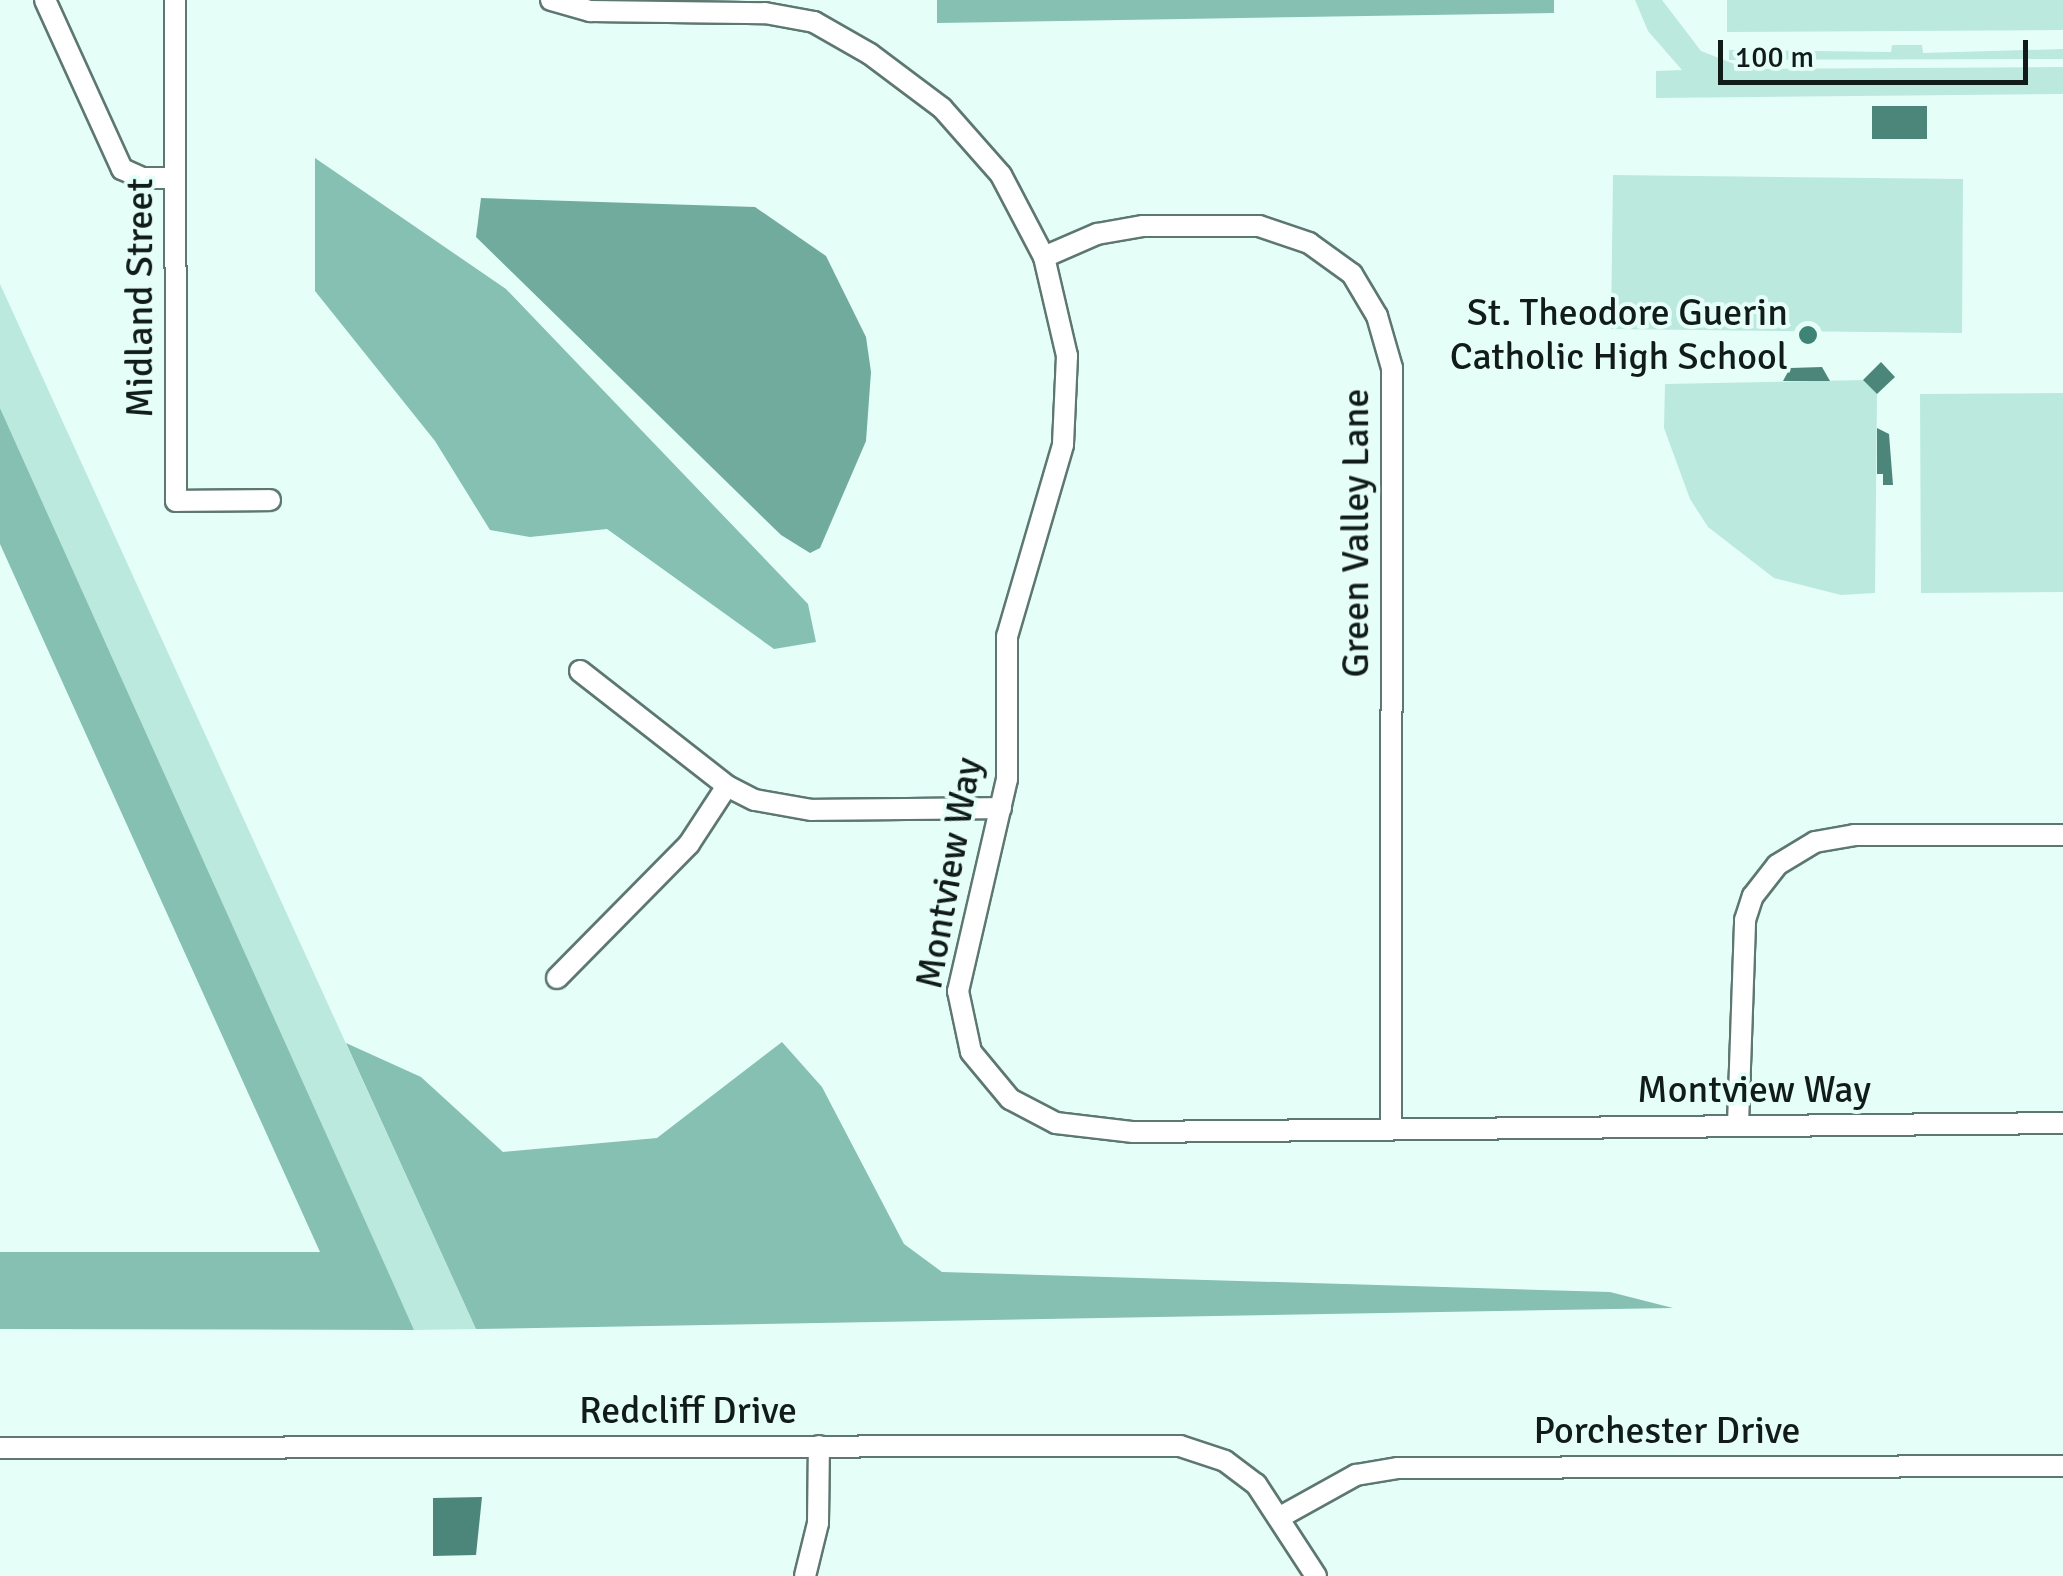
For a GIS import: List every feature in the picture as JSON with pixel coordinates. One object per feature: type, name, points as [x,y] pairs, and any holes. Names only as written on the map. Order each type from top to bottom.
[{"type":"street","points":[[45,0],[122,169],[142,178],[175,178]]},
{"type":"street","name":"Midland Street","points":[[175,0],[176,501],[270,500]]},
{"type":"street","name":"Montview Way","points":[[551,0],[590,11],[765,6],[814,22],[870,54],[942,108],[1001,174],[1044,257],[1062,312],[1066,410],[1056,482],[1007,636],[1007,779],[961,964],[959,1007],[970,1052],[1010,1098],[1056,1123],[1134,1132],[2063,1122]]},
{"type":"street","name":"Green Valley Lane","points":[[1044,257],[1097,234],[1143,226],[1259,226],[1309,242],[1352,274],[1378,316],[1392,368],[1390,1127]]},
{"type":"street","points":[[580,670],[726,786],[782,808],[1000,808]]},
{"type":"street","points":[[557,978],[689,844],[726,786]]},
{"type":"street","points":[[1738,1124],[1745,920],[1753,896],[1778,865],[1814,842],[1854,836],[2063,835]]},
{"type":"street","points":[[805,1576],[818,1523],[820,1446]]},
{"type":"street","name":"Redcliff Drive","points":[[0,1448],[1180,1446],[1235,1467],[1282,1516],[1316,1576]]},
{"type":"street","name":"Porchester Drive","points":[[1282,1516],[1356,1475],[1398,1468],[2063,1466]]},
{"type":"shaded area","points":[[937,0],[1554,0],[1554,13],[937,23]]},
{"type":"shaded area","points":[[1635,0],[1662,0],[1701,51],[1747,69],[2063,67],[2063,94],[1656,98],[1656,71],[1682,70],[1648,31]]},
{"type":"shaded area","points":[[1727,0],[2063,0],[2063,30],[1727,32]]},
{"type":"shaded area","points":[[1892,45],[1922,45],[1923,53],[2063,49],[2063,59],[1729,60],[1729,50],[1891,52]]},
{"type":"shaded area","points":[[315,158],[506,289],[808,604],[816,642],[774,649],[607,529],[530,537],[490,530],[435,441],[315,291]]},
{"type":"shaded area","points":[[1613,175],[1963,179],[1962,333],[1611,329]]},
{"type":"shaded area","points":[[481,198],[755,207],[826,256],[866,337],[871,372],[866,441],[820,548],[810,553],[781,535],[476,237]]},
{"type":"shaded area","points":[[0,284],[476,1329],[414,1330],[0,408]]},
{"type":"shaded area","points":[[1863,380],[1877,394],[1875,593],[1841,595],[1774,578],[1708,527],[1690,499],[1664,428],[1665,384]]},
{"type":"shaded area","points":[[2063,393],[2063,592],[1921,593],[1920,394]]},
{"type":"shaded area","points":[[0,408],[414,1330],[0,1329],[0,1252],[320,1252],[0,544]]},
{"type":"shaded area","points":[[782,1042],[822,1087],[904,1244],[942,1272],[1610,1292],[1673,1308],[476,1329],[346,1043],[421,1077],[503,1152],[657,1138]]},
{"type":"building","points":[[1872,106],[1927,106],[1927,139],[1872,139]]},
{"type":"building","points":[[1881,362],[1895,377],[1877,394],[1863,380]]},
{"type":"building","points":[[1822,367],[1830,381],[1783,381],[1790,368]]},
{"type":"building","points":[[1877,428],[1889,434],[1893,485],[1883,485],[1883,474],[1877,474]]},
{"type":"building","points":[[482,1497],[476,1555],[433,1556],[433,1498]]},
{"type":"place","name":"St. Theodore Guerin Catholic High School","points":[[1808,335]]}]
